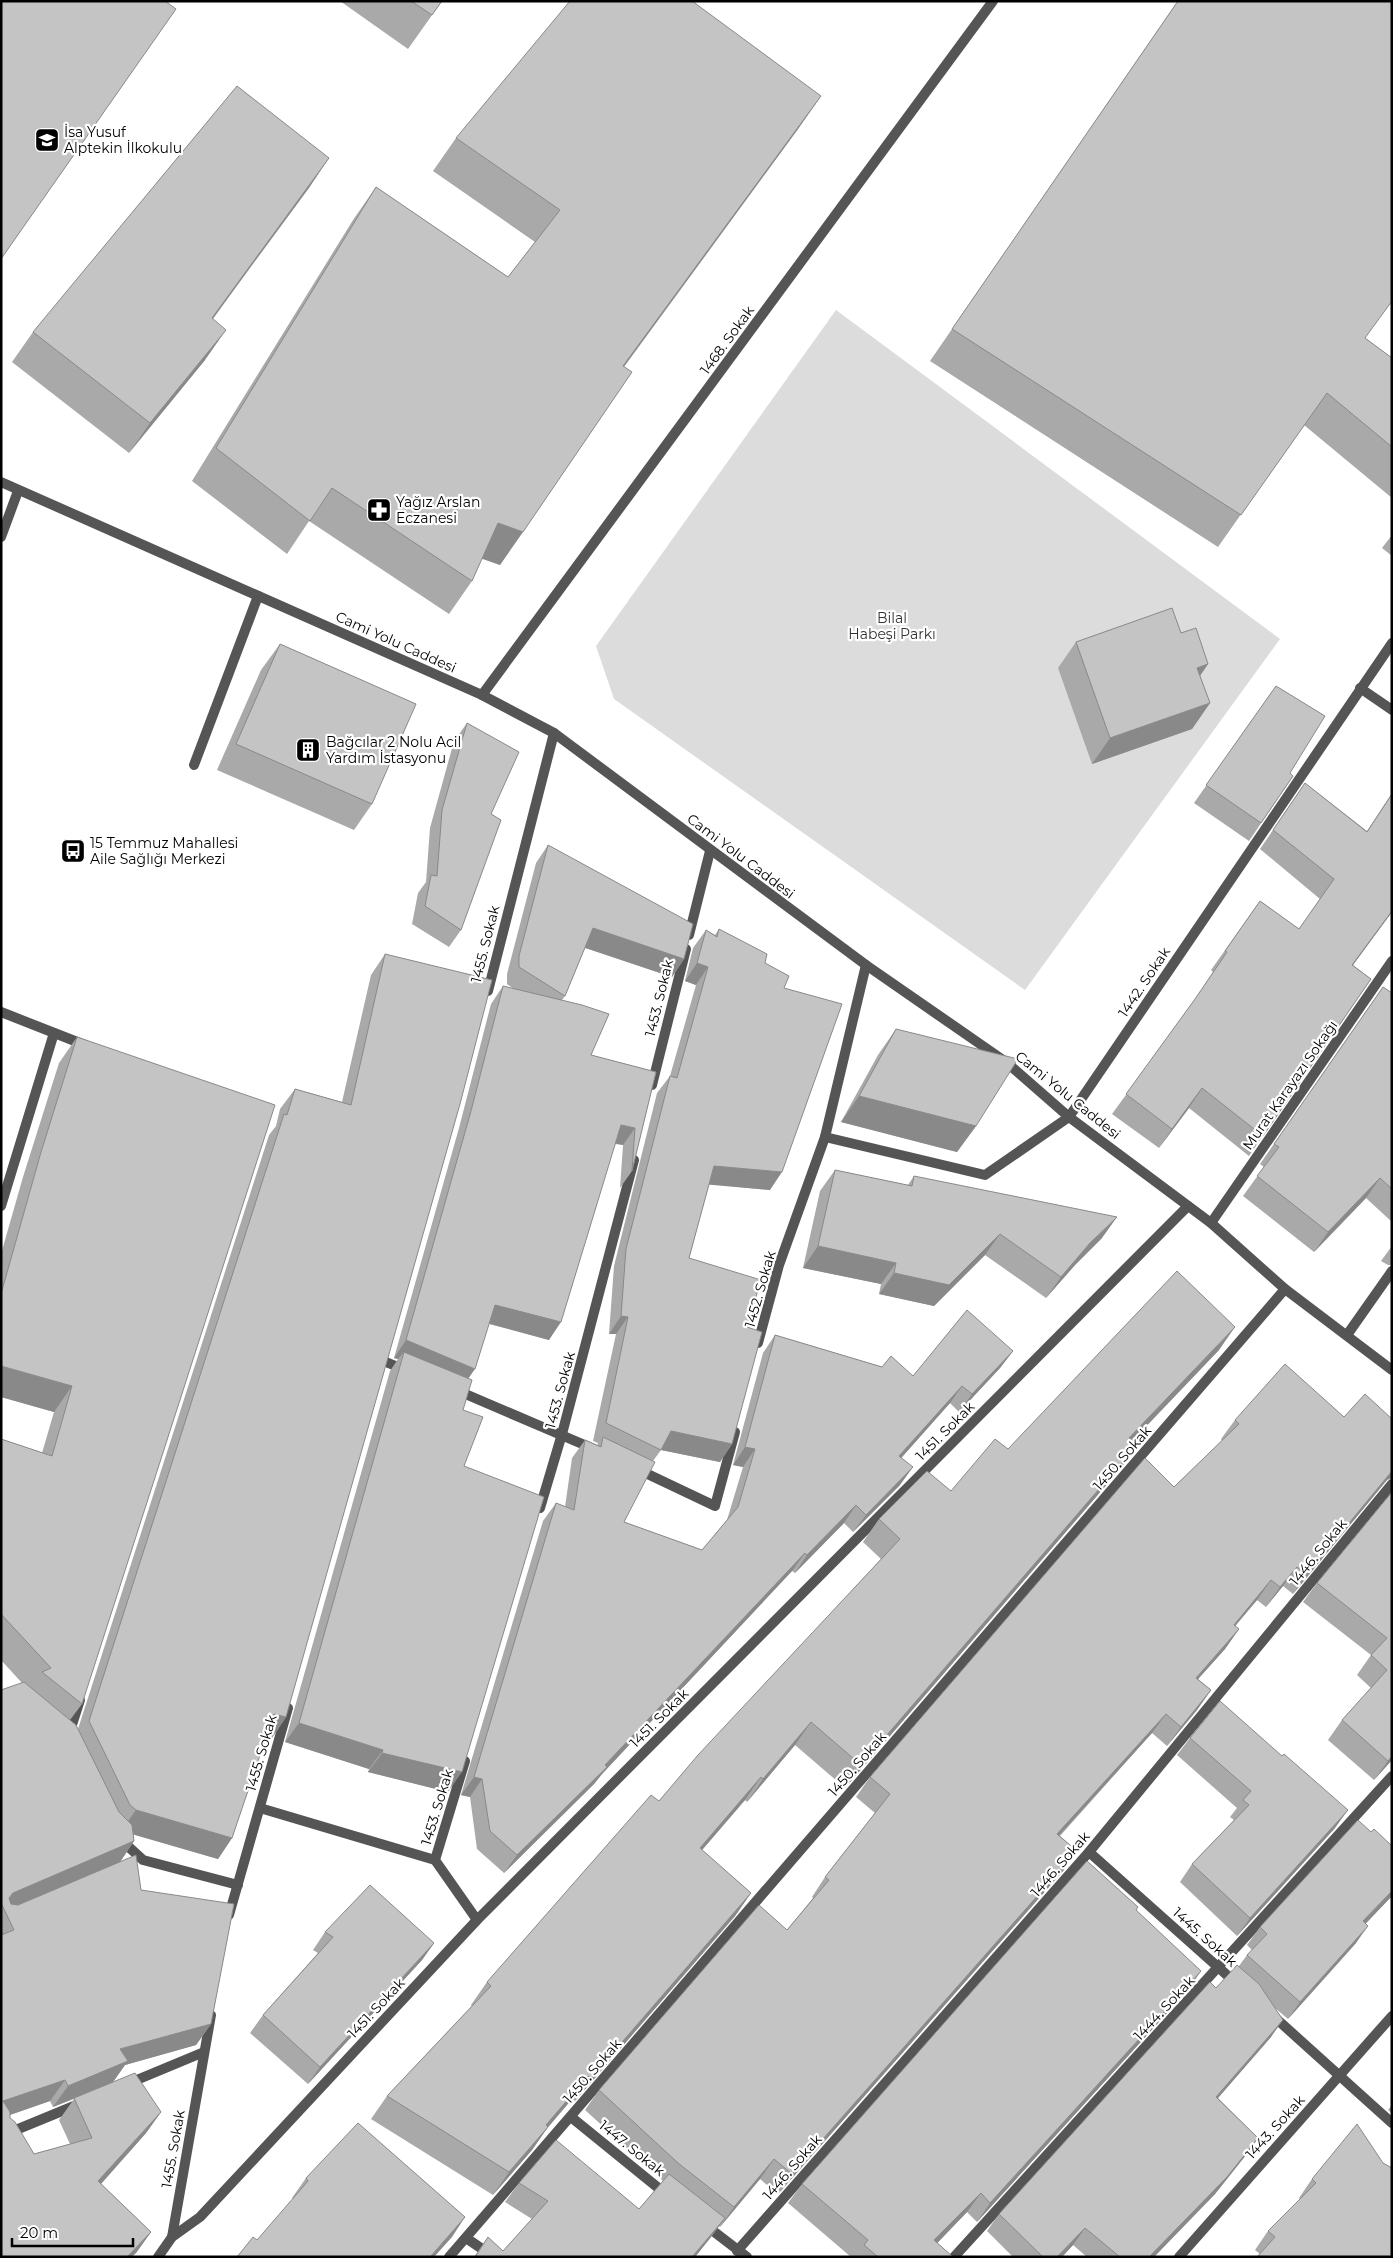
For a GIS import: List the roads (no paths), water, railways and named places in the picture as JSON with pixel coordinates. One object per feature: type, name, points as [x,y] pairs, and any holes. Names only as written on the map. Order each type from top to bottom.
[{"type":"street","name":"1468. Sokak","points":[[482,695],[994,1]]},
{"type":"street","name":"Cami Yolu Caddesi","points":[[1,482],[482,695],[554,732],[866,965],[1006,1062],[1070,1117],[1212,1223],[1285,1290],[1392,1370]]},
{"type":"street","points":[[1,537],[18,491]]},
{"type":"street","points":[[194,765],[258,596]]},
{"type":"street","name":"1442. Sokak","points":[[825,1137],[985,1175],[1070,1117],[1392,643]]},
{"type":"street","points":[[1360,688],[1392,710]]},
{"type":"street","name":"1455. Sokak","points":[[485,1002],[554,732]]},
{"type":"street","name":"1453. Sokak","points":[[650,1093],[710,850]]},
{"type":"street","name":"Murat Karayazı Sokağı","points":[[1212,1223],[1392,961]]},
{"type":"street","name":"1452. Sokak","points":[[756,1352],[779,1265],[825,1137],[866,965]]},
{"type":"street","points":[[1,1012],[91,1048]]},
{"type":"street","points":[[1,1206],[54,1033]]},
{"type":"street","name":"1453. Sokak","points":[[537,1519],[562,1434],[636,1151]]},
{"type":"street","name":"1451. Sokak","points":[[158,2257],[172,2237],[200,2217],[477,1920],[1188,1206]]},
{"type":"street","points":[[1347,1335],[1392,1271]]},
{"type":"street","name":"1450. Sokak","points":[[449,2257],[1285,1290]]},
{"type":"street","points":[[386,1362],[419,1376]]},
{"type":"street","points":[[444,1386],[562,1434],[607,1455]]},
{"type":"street","points":[[625,1463],[715,1506],[738,1419]]},
{"type":"street","name":"1446. Sokak","points":[[737,2251],[1089,1852],[1392,1484]]},
{"type":"street","points":[[63,1739],[85,1685]]},
{"type":"street","name":"1455. Sokak","points":[[226,1926],[291,1697]]},
{"type":"street","name":"1453. Sokak","points":[[469,1746],[435,1860],[477,1920]]},
{"type":"street","name":"1444. Sokak","points":[[954,2257],[1392,1776]]},
{"type":"street","points":[[260,1808],[435,1860]]},
{"type":"street","points":[[110,1830],[138,1862],[238,1885]]},
{"type":"street","name":"1445. Sokak","points":[[1089,1852],[1247,1993]]},
{"type":"street","name":"1455. Sokak","points":[[172,2237],[213,2003]]},
{"type":"street","points":[[1262,2006],[1340,2074],[1392,2123]]},
{"type":"street","name":"1443. Sokak","points":[[1179,2257],[1392,2016]]},
{"type":"street","points":[[121,2086],[204,2052]]},
{"type":"street","points":[[1,2136],[94,2098]]},
{"type":"street","name":"1447. Sokak","points":[[571,2117],[677,2202]]},
{"type":"street","points":[[692,2214],[747,2257]]},
{"type":"street","points":[[466,2238],[494,2257]]},
{"type":"place","name":"İsa Yusuf Alptekin İlkokulu","points":[[47,140]]},
{"type":"place","name":"Yağız Arslan Eczanesi","points":[[379,510]]},
{"type":"place","name":"Bağcılar 2 Nolu Acil Yardım İstasyonu","points":[[308,750]]},
{"type":"place","name":"15 Temmuz Mahallesi Aile Sağlığı Merkezi","points":[[73,851]]},
{"type":"park label","name":"Bilal Habeşi Parkı","points":[[892,626]]}]
